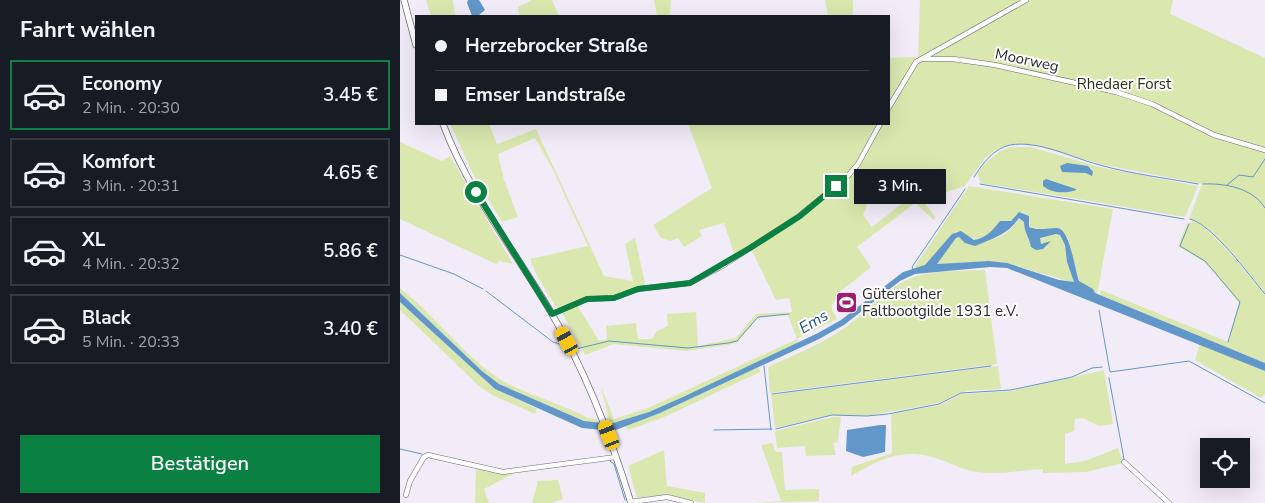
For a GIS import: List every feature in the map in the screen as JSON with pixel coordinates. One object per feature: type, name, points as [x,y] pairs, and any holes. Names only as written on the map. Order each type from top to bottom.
[{"type":"main road","points":[[404,0],[415,41]]},
{"type":"main road","points":[[443,125],[468,180],[552,314],[590,388],[609,435],[630,502]]},
{"type":"street","points":[[890,105],[910,70],[922,59],[1026,0]]},
{"type":"street","name":"Moorweg","points":[[922,59],[953,59],[994,65],[1116,92],[1173,114],[1214,135],[1265,150]]},
{"type":"street","points":[[552,314],[587,299],[614,298],[638,289],[690,283],[724,265],[800,216],[846,178],[858,164],[879,125]]},
{"type":"street","points":[[406,494],[410,481],[424,457],[428,455],[503,472],[616,457]]},
{"type":"street","points":[[1124,462],[1169,503]]},
{"type":"street","points":[[630,502],[667,497],[691,503]]},
{"type":"green space","points":[[426,0],[453,0],[455,15],[431,15]]},
{"type":"green space","points":[[532,0],[552,0],[559,15],[519,15],[518,7]]},
{"type":"green space","points":[[654,0],[671,0],[670,15],[657,15]]},
{"type":"green space","points":[[825,0],[853,0],[853,15],[828,15]]},
{"type":"green space","name":"Rhedaer Forst","points":[[920,0],[1173,0],[1170,14],[1265,58],[1265,293],[1219,239],[1198,223],[1189,219],[1202,184],[1100,164],[1031,144],[1011,144],[996,150],[985,158],[965,186],[923,200],[935,217],[934,220],[915,203],[857,247],[871,267],[841,291],[831,307],[837,319],[797,339],[788,315],[757,318],[738,342],[728,345],[686,351],[614,344],[585,355],[562,313],[577,305],[599,341],[607,339],[606,326],[636,323],[638,339],[652,339],[657,331],[668,326],[667,314],[696,312],[698,346],[736,338],[756,314],[792,312],[789,298],[776,300],[750,247],[735,257],[724,223],[699,230],[702,236],[684,247],[678,238],[671,241],[661,238],[653,225],[712,188],[688,125],[890,125],[890,58],[918,57]],"holes":[[[886,171],[886,179],[899,177],[917,192],[872,227],[863,215],[867,205],[861,174]]]},
{"type":"green space","points":[[450,125],[489,125],[497,144],[536,129],[604,276],[633,281],[625,244],[635,238],[645,283],[643,286],[614,296],[587,297],[559,308],[556,307],[537,276],[530,259],[588,246],[553,170],[535,138],[498,154],[504,180],[518,217],[502,222],[474,176]]},
{"type":"green space","points":[[400,142],[442,161],[450,156],[513,264],[499,261],[496,264],[400,219]]},
{"type":"green space","points":[[1010,147],[1031,147],[1099,167],[1198,186],[1185,217],[981,183],[977,173],[981,168],[996,154]]},
{"type":"green space","points":[[969,186],[1113,209],[1097,294],[1079,281],[1068,238],[1058,228],[1043,230],[1029,227],[1030,224],[1026,214],[1019,212],[1011,221],[1000,221],[985,237],[976,239],[956,231],[925,266],[914,268]]},
{"type":"green space","points":[[1020,218],[1024,222],[1031,247],[1036,250],[1045,242],[1041,244],[1040,238],[1056,234],[1060,235],[1065,245],[1067,262],[1074,283],[1007,263],[989,261],[936,264],[956,237],[984,242],[1006,233]]},
{"type":"green space","points":[[1192,221],[1199,224],[1219,242],[1265,295],[1265,363],[1100,295],[1101,290],[1228,342],[1239,303],[1207,264],[1178,246],[1187,223]]},
{"type":"green space","points":[[985,270],[997,364],[770,393],[768,367],[808,349],[837,333],[898,285],[925,274]]},
{"type":"green space","points":[[400,288],[476,360],[503,381],[587,418],[596,419],[600,424],[584,421],[499,384],[482,371],[400,293]]},
{"type":"green space","points":[[400,302],[495,389],[537,409],[535,414],[492,395],[479,386],[400,310]]},
{"type":"green space","points":[[797,339],[799,343],[659,408],[610,424],[601,387],[614,419],[648,408]]},
{"type":"green space","points":[[1200,344],[1265,371],[1265,394],[1261,398],[1195,360]]},
{"type":"green space","points":[[998,366],[1001,389],[966,391],[939,403],[867,416],[832,415],[775,428],[771,395]]},
{"type":"green space","points":[[759,367],[760,372],[662,418],[628,430],[625,426],[660,413]]},
{"type":"green space","points":[[1104,370],[1113,424],[1099,426],[1083,418],[1075,419],[1074,431],[1065,434],[1065,464],[1085,461],[1118,448],[1123,463],[1086,472],[1043,473],[1043,469],[986,473],[969,470],[928,456],[905,454],[885,459],[851,476],[852,467],[892,453],[891,414],[940,405],[962,394],[1012,391]]},
{"type":"green space","points":[[833,417],[841,417],[838,442],[833,443],[836,455],[806,456],[805,446],[777,448],[775,431]]},
{"type":"green space","points":[[772,443],[776,452],[782,452],[785,490],[819,489],[819,501],[750,503],[781,501],[761,445]]},
{"type":"green space","points":[[664,450],[667,486],[705,493],[705,503],[667,495],[637,498],[628,466]]},
{"type":"green space","points":[[476,469],[503,474],[515,473],[484,489],[489,503],[475,503]]},
{"type":"green space","points":[[558,480],[563,499],[551,503],[532,503],[538,481]]},
{"type":"water","points":[[468,0],[479,0],[485,10],[479,15],[472,15],[467,3]]},
{"type":"water","points":[[1067,163],[1088,166],[1093,172],[1092,176],[1086,173],[1062,172],[1060,166]]},
{"type":"water","points":[[1046,179],[1076,190],[1063,192],[1050,190],[1043,186],[1043,181]]},
{"type":"water","points":[[1019,212],[1029,216],[1029,227],[1040,229],[1057,228],[1062,230],[1069,242],[1079,281],[1093,289],[1095,293],[1265,363],[1265,371],[1007,268],[990,267],[915,274],[900,281],[844,325],[819,339],[660,413],[613,431],[582,428],[495,389],[400,302],[400,293],[482,371],[499,384],[584,421],[610,424],[649,412],[818,333],[841,320],[903,272],[925,265],[952,234],[961,231],[974,240],[986,235],[1000,221],[1011,221]],"holes":[[[1019,218],[1024,222],[1031,247],[1036,250],[1043,249],[1051,241],[1041,244],[1040,238],[1056,234],[1060,235],[1065,245],[1067,262],[1074,282],[1059,280],[1007,263],[989,261],[937,264],[956,238],[959,237],[965,243],[975,246],[1005,232]]]},
{"type":"water","points":[[886,425],[885,452],[863,457],[846,451],[847,430]]},
{"type":"waterway","points":[[974,177],[985,162],[998,150],[1010,145],[1021,144],[1056,150],[1089,162],[1124,171],[1198,184]]},
{"type":"waterway","points":[[1227,185],[1239,175],[1253,177],[1265,159]]},
{"type":"waterway","points":[[980,184],[1184,219]]},
{"type":"waterway","points":[[1203,184],[1229,186],[1246,191],[1260,201],[1265,208]]},
{"type":"waterway","points":[[913,269],[912,267],[965,189]]},
{"type":"waterway","points":[[1190,219],[1209,230],[1240,263],[1265,294]]},
{"type":"waterway","points":[[1189,224],[1180,246],[1205,261],[1240,302],[1228,342]]},
{"type":"waterway","points":[[400,255],[454,274],[483,289]]},
{"type":"waterway","points":[[486,291],[553,342],[563,345]]},
{"type":"waterway","points":[[1099,310],[1110,372],[1189,361],[1265,403]]},
{"type":"waterway","points":[[576,349],[609,341],[688,348],[728,343],[737,341],[758,317],[789,314]]},
{"type":"waterway","points":[[764,366],[771,430]]},
{"type":"waterway","points":[[772,394],[991,366]]},
{"type":"waterway","points":[[776,429],[832,415],[867,416],[888,414],[939,404],[961,393],[1011,390],[1072,377],[1092,368],[1102,367]]},
{"type":"waterway","points":[[1109,378],[1124,459]]},
{"type":"waterway","points":[[714,430],[772,429]]},
{"type":"waterway","points":[[400,449],[422,454]]},
{"type":"waterway","points":[[610,461],[614,464],[625,500]]},
{"type":"place","name":"Gütersloher Faltbootgilde 1931 e.V.","points":[[846,303]]},
{"type":"route","points":[[476,192],[552,314],[587,299],[614,298],[638,289],[653,286],[690,283],[724,265],[800,216],[836,186]]},
{"type":"water label","name":"Ems","points":[[813,321]]}]
